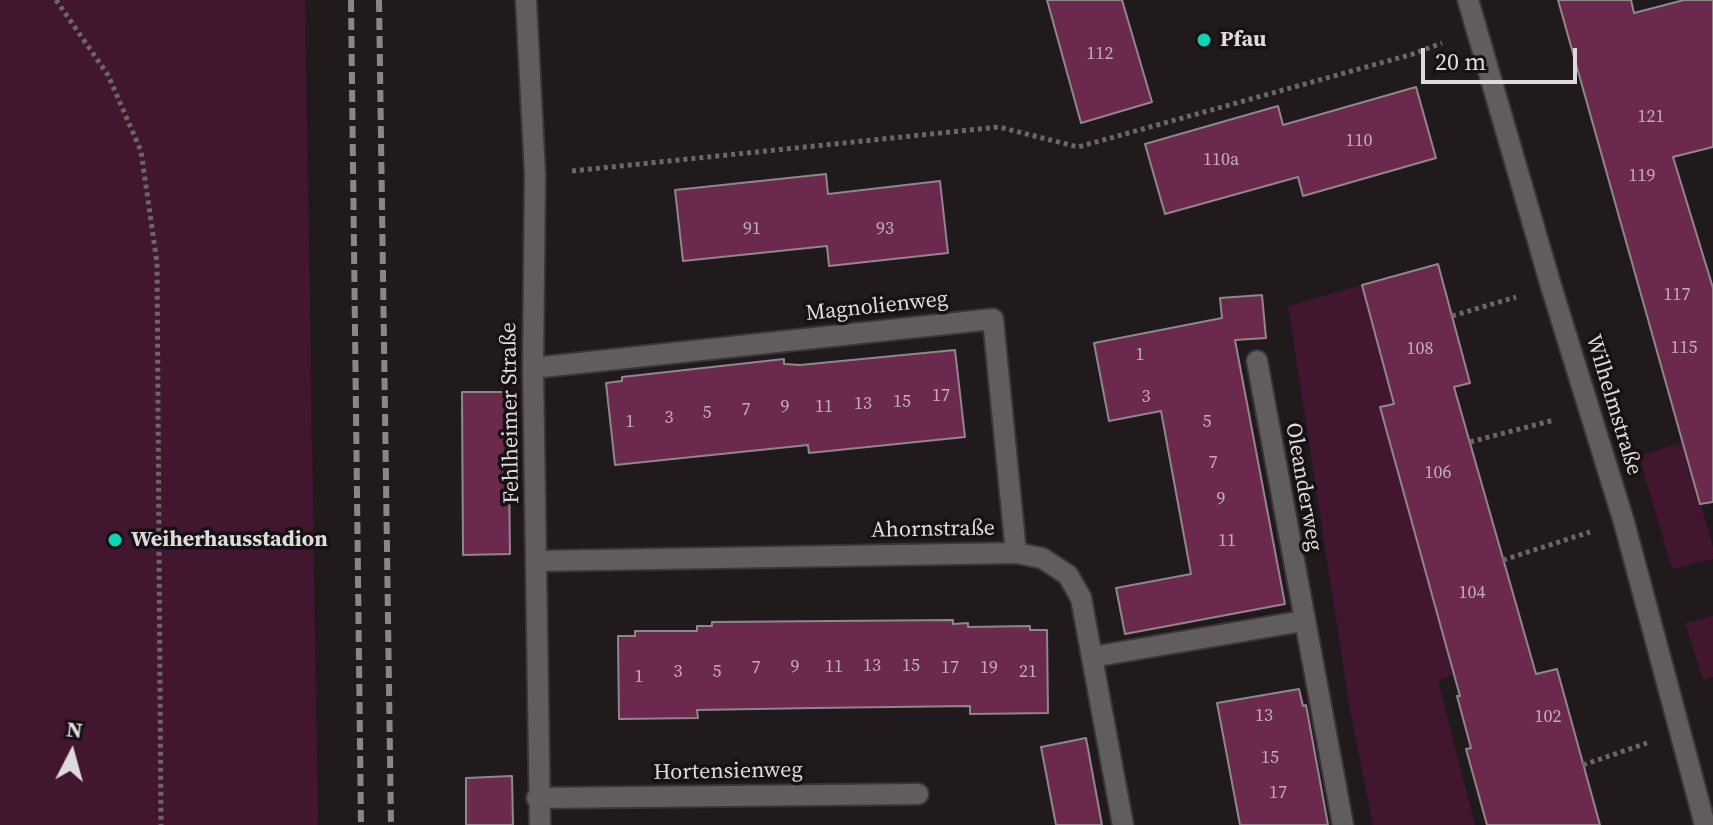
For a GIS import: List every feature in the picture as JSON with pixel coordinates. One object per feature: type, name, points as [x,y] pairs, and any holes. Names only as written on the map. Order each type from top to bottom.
[{"type":"street","name":"Fehlheimer Straße","points":[[526,0],[535,174],[533,368],[537,798],[540,825]]},
{"type":"street","name":"Wilhelmstraße","points":[[1468,0],[1624,522],[1705,825]]},
{"type":"street","name":"Magnolienweg","points":[[533,368],[993,319],[1016,553]]},
{"type":"street","name":"Oleanderweg","points":[[1257,361],[1343,825]]},
{"type":"street","name":"Ahornstraße","points":[[536,561],[1016,553],[1042,558],[1068,575],[1081,598],[1123,825]]},
{"type":"street","points":[[1092,657],[1303,621]]},
{"type":"street","name":"Hortensienweg","points":[[537,798],[918,794]]},
{"type":"path","points":[[56,0],[108,75],[141,151],[157,263],[161,825]]},
{"type":"path","points":[[535,174],[999,127],[1078,147],[1413,54],[1477,30]]},
{"type":"path","points":[[1452,316],[1551,286]]},
{"type":"path","points":[[1470,442],[1589,410]]},
{"type":"path","points":[[1503,560],[1624,522]]},
{"type":"path","points":[[1583,765],[1679,732]]},
{"type":"shaded area","name":"Weiherhausstadion","points":[[0,0],[305,0],[318,825],[0,825]]},
{"type":"shaded area","points":[[1362,285],[1394,404],[1380,408],[1447,648],[1452,675],[1438,681],[1475,825],[1373,825],[1350,710],[1288,306]]},
{"type":"shaded area","points":[[1683,442],[1713,547],[1713,559],[1672,569],[1639,456]]},
{"type":"shaded area","points":[[1713,616],[1713,677],[1703,680],[1685,623]]},
{"type":"building","points":[[1047,0],[1122,0],[1152,102],[1081,123]]},
{"type":"building","points":[[1558,0],[1631,0],[1634,13],[1684,0],[1713,0],[1713,147],[1673,157],[1713,288],[1713,502],[1700,504]]},
{"type":"building","points":[[1416,87],[1436,158],[1303,196],[1298,177],[1165,214],[1145,144],[1278,106],[1283,125]]},
{"type":"building","points":[[826,174],[828,194],[940,181],[948,253],[829,266],[827,246],[683,261],[675,190]]},
{"type":"building","points":[[1438,264],[1470,383],[1454,387],[1536,674],[1557,669],[1600,825],[1487,825],[1466,749],[1471,748],[1457,696],[1460,696],[1380,407],[1394,404],[1362,285]]},
{"type":"building","points":[[1262,295],[1266,338],[1235,340],[1285,604],[1125,634],[1116,588],[1191,574],[1161,411],[1109,421],[1094,343],[1222,318],[1220,298]]},
{"type":"building","points":[[955,350],[965,437],[809,453],[808,445],[615,465],[606,383],[622,381],[622,377],[784,359],[784,364],[800,365]]},
{"type":"building","points":[[462,392],[508,392],[510,554],[463,555]]},
{"type":"building","points":[[953,620],[953,624],[968,623],[968,627],[1030,626],[1030,630],[1047,630],[1048,713],[970,714],[970,706],[815,708],[697,710],[698,718],[619,719],[618,636],[635,636],[635,631],[697,631],[697,626],[712,626],[712,622]]},
{"type":"building","points":[[1299,689],[1303,706],[1306,705],[1328,825],[1240,825],[1217,703]]},
{"type":"building","points":[[1086,738],[1102,825],[1056,825],[1041,747]]},
{"type":"building","points":[[512,776],[513,825],[466,825],[466,778]]},
{"type":"railway","points":[[351,0],[361,825]]},
{"type":"railway","points":[[379,0],[391,825]]},
{"type":"place","name":"Pfau","points":[[1204,40]]},
{"type":"place","name":"Weiherhausstadion","points":[[115,540]]}]
